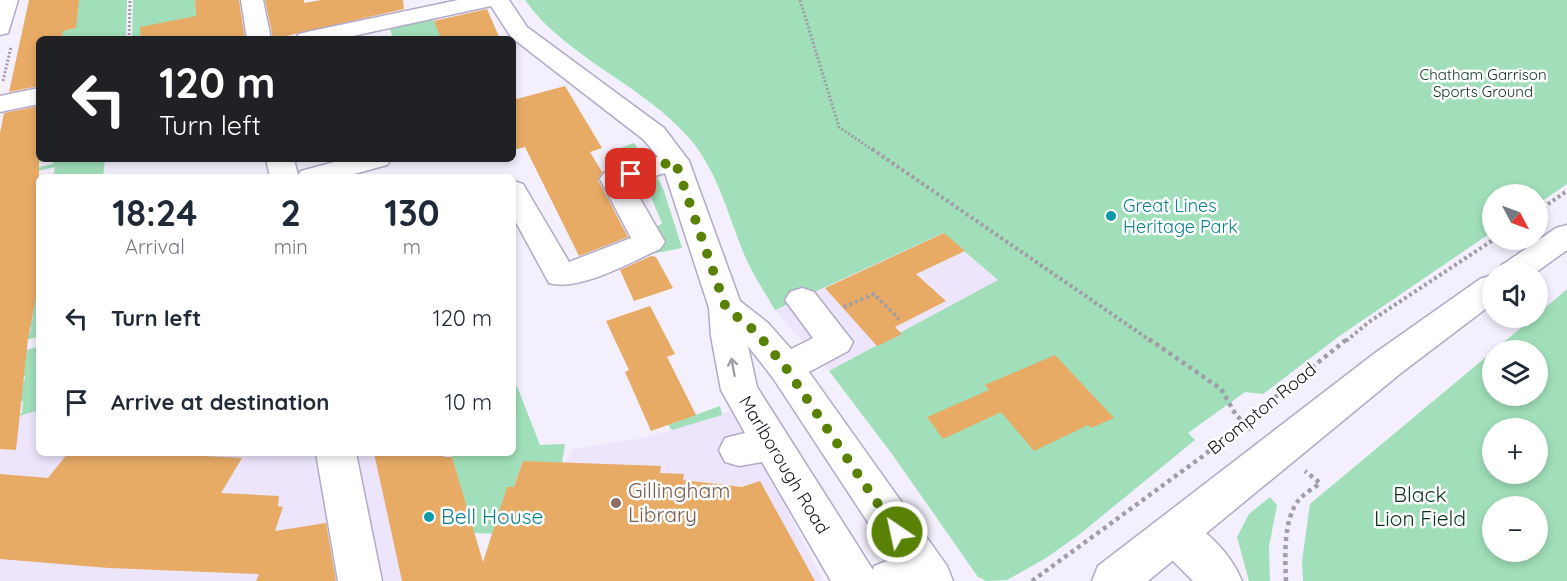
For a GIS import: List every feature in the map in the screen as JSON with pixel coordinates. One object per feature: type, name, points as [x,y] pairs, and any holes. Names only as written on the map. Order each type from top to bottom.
[{"type":"street","points":[[0,28],[7,0]]},
{"type":"street","points":[[252,0],[258,36]]},
{"type":"street","points":[[321,36],[489,0]]},
{"type":"street","name":"Marlborough Road","points":[[498,0],[519,32],[654,134],[675,161],[726,308],[736,382],[755,447],[855,581]]},
{"type":"street","points":[[0,104],[36,97]]},
{"type":"street","points":[[516,195],[560,274],[591,267],[649,242],[614,179],[675,161]]},
{"type":"street","points":[[322,174],[366,162]]},
{"type":"street","points":[[1529,262],[1567,235]]},
{"type":"street","points":[[1114,581],[1388,363],[1482,294]]},
{"type":"street","points":[[726,308],[756,332],[786,368],[914,577]]},
{"type":"street","points":[[786,368],[836,342],[810,310]]},
{"type":"street","points":[[337,456],[360,581]]},
{"type":"street","points":[[1175,534],[1202,558],[1220,581]]},
{"type":"path","points":[[129,36],[130,0]]},
{"type":"path","points":[[800,0],[839,127],[1221,389],[1244,424]]},
{"type":"path","points":[[1548,204],[1567,191]]},
{"type":"path","name":"Brompton Road","points":[[1032,581],[1045,574],[1244,424],[1369,322],[1482,247]]},
{"type":"path","points":[[810,310],[874,294],[899,319]]},
{"type":"path","points":[[1286,581],[1285,566],[1293,510],[1299,500],[1320,483],[1302,469]]},
{"type":"path","points":[[1045,574],[1049,581]]},
{"type":"shaded area","points":[[939,230],[999,281],[829,371],[772,307]]},
{"type":"shaded area","points":[[36,407],[36,456],[376,456],[402,581],[0,581],[0,422]]},
{"type":"shaded area","points":[[736,409],[823,581],[533,581],[562,471],[573,449],[644,438]]},
{"type":"green space","points":[[67,0],[127,0],[126,36],[62,36],[62,34],[52,33],[76,28]]},
{"type":"green space","points":[[133,0],[195,0],[196,16],[181,36],[132,36]]},
{"type":"green space","name":"Great Lines Heritage Park","points":[[525,0],[1567,0],[1567,184],[1548,197],[1548,184],[1482,184],[1482,239],[1338,337],[1263,394],[1245,392],[1188,433],[1195,440],[1080,534],[1046,558],[1007,580],[986,581],[978,577],[892,454],[829,371],[998,280],[943,233],[775,310],[747,261],[722,194],[708,165],[690,139],[651,103],[583,55],[542,20]]},
{"type":"green space","points":[[433,19],[435,24],[447,21],[454,36],[392,36],[390,29]]},
{"type":"green space","points":[[634,143],[648,162],[634,166],[626,151],[609,152]]},
{"type":"green space","points":[[53,162],[105,162],[103,174],[54,174],[55,167],[29,173],[30,169],[53,164]]},
{"type":"green space","points":[[656,175],[664,191],[682,248],[642,256],[655,228],[662,223],[644,181]]},
{"type":"green space","points":[[36,286],[36,337],[1,347],[2,341],[30,333],[31,327],[4,330],[32,321]]},
{"type":"green space","name":"Black Lion Field","points":[[1567,289],[1567,581],[1303,581],[1302,561],[1310,504],[1482,360],[1482,406],[1548,406],[1548,340],[1506,340],[1521,328],[1548,328],[1548,305]]},
{"type":"green space","points":[[36,347],[36,411],[9,419],[10,416],[22,413],[23,401],[0,408],[0,390],[24,382],[25,376],[0,383],[20,352]]},
{"type":"green space","points":[[516,386],[540,445],[565,444],[562,463],[523,461],[514,487],[507,488],[498,516],[502,534],[474,533],[452,456],[516,456]]},
{"type":"green space","points":[[720,406],[722,415],[672,430],[668,425]]},
{"type":"green space","points":[[1270,497],[1277,505],[1269,547],[1270,581],[1249,581],[1237,537],[1249,514]]},
{"type":"building","points":[[29,0],[79,0],[76,28],[63,31],[62,36],[36,36],[36,87],[9,92]]},
{"type":"building","points":[[195,0],[239,0],[245,36],[141,36],[140,27],[196,16]]},
{"type":"building","points":[[265,0],[304,0],[304,3],[321,0],[403,0],[404,9],[286,36],[272,36]]},
{"type":"building","points":[[487,9],[499,36],[440,36],[434,21]]},
{"type":"building","points":[[565,86],[602,148],[590,152],[602,172],[598,180],[628,237],[579,256],[525,147],[516,149],[516,99]]},
{"type":"building","points":[[36,107],[36,162],[39,162],[39,174],[36,174],[36,298],[28,339],[16,450],[0,449],[0,133],[4,113]]},
{"type":"building","points":[[944,233],[965,251],[916,274],[946,301],[895,327],[902,334],[877,346],[825,288]]},
{"type":"building","points":[[651,256],[656,257],[673,288],[634,301],[620,270]]},
{"type":"building","points":[[650,306],[675,354],[667,357],[696,415],[651,431],[625,372],[629,370],[606,321]]},
{"type":"building","points":[[1055,355],[1114,418],[1091,428],[1088,425],[1034,451],[1001,412],[943,439],[927,417],[989,390],[985,385]]},
{"type":"building","points":[[66,456],[242,458],[221,493],[279,496],[278,506],[283,507],[275,531],[326,523],[336,581],[256,581],[259,574],[109,568],[0,559],[0,474],[48,478]]},
{"type":"building","points":[[375,456],[452,457],[483,562],[507,487],[514,487],[523,461],[661,466],[660,473],[684,474],[683,480],[742,487],[760,481],[815,581],[402,581]]},
{"type":"place","name":"Great Lines Heritage Park","points":[[1111,216]]},
{"type":"place","name":"Gillingham Library","points":[[616,503]]},
{"type":"place","name":"Bell House","points":[[429,517]]},
{"type":"route","points":[[631,174],[675,161],[726,308],[756,332],[786,368],[897,532]]},
{"type":"park label","name":"Chatham Garrison Sports Ground","points":[[1483,84]]}]
